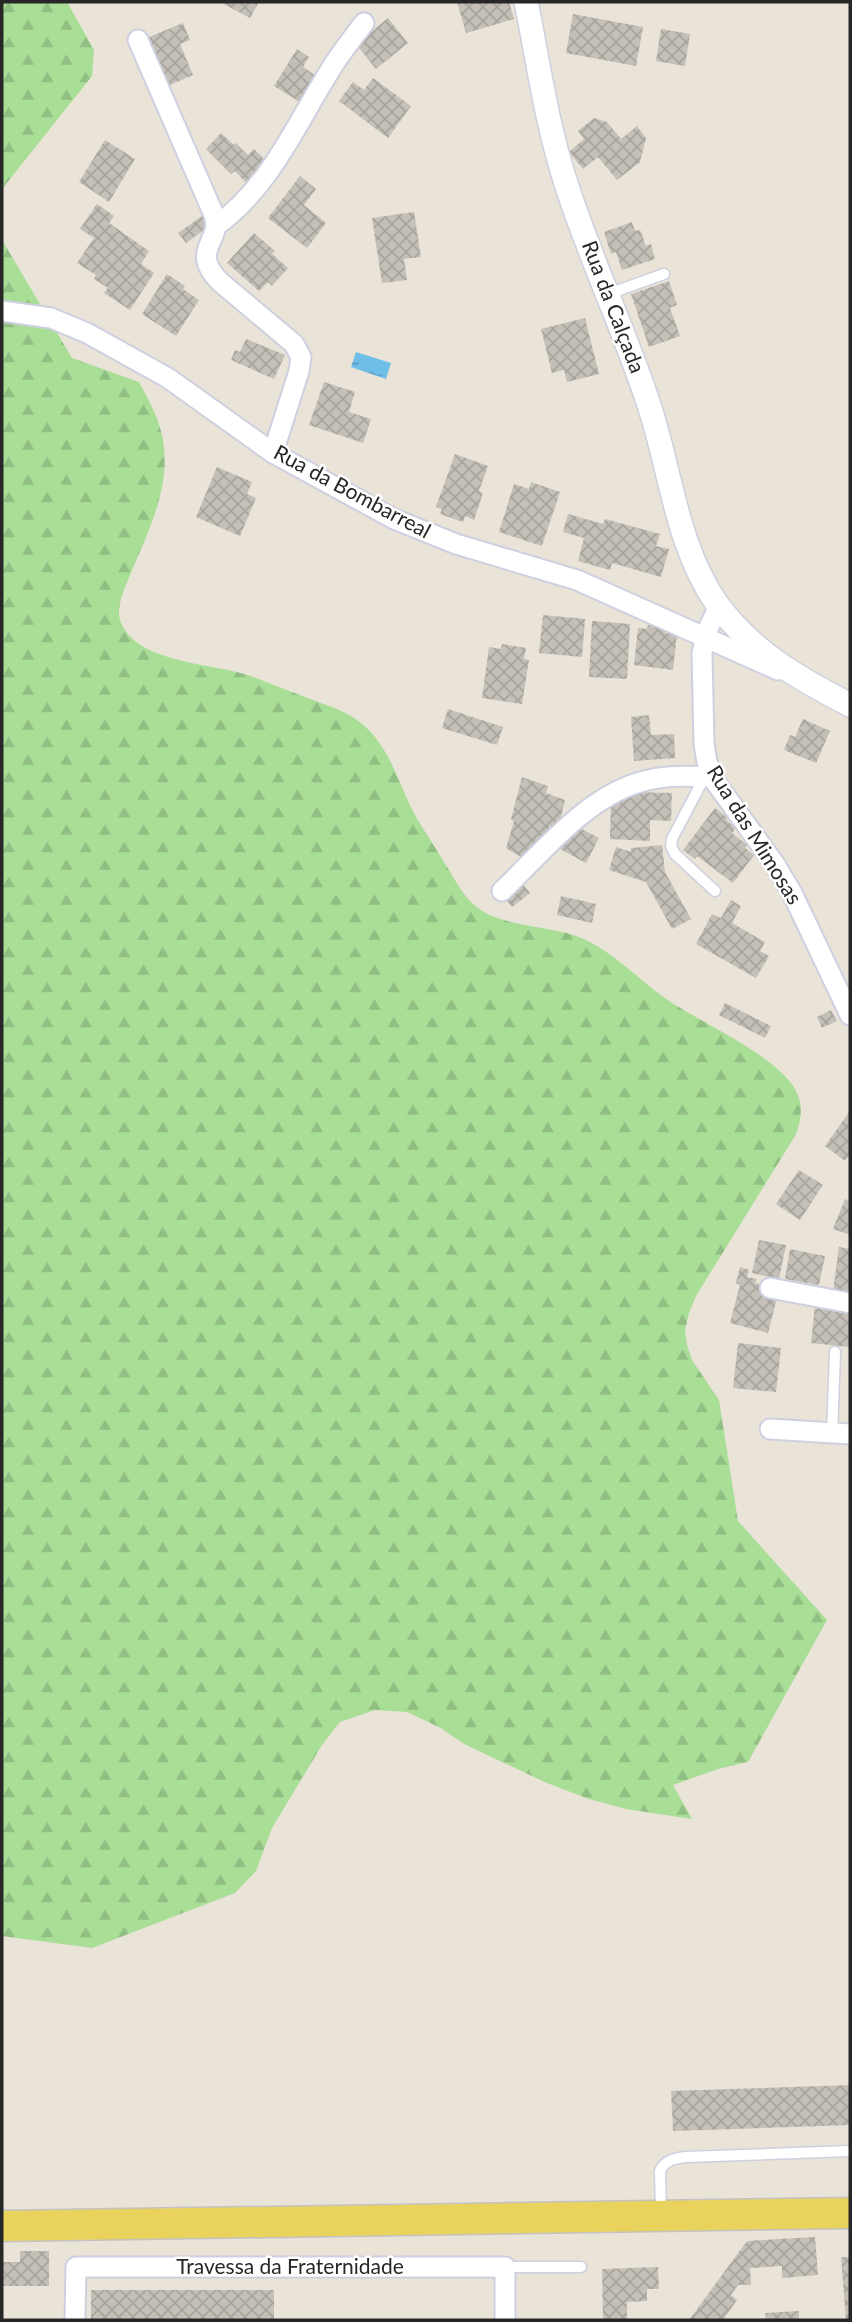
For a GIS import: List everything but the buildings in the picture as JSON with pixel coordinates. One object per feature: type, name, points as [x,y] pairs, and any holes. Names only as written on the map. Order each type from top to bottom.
[{"type":"main road","points":[[2,2226],[850,2213]]},
{"type":"street","name":"Rua da Calçada","points":[[526,2],[556,153],[567,189],[650,407],[687,542],[699,573],[719,606],[758,649],[785,670],[850,705]]},
{"type":"street","points":[[274,453],[301,366],[301,357],[290,340],[219,281],[209,269],[206,248],[217,225],[236,209],[270,170],[332,67],[364,23]]},
{"type":"street","points":[[138,40],[217,225]]},
{"type":"street","name":"Rua da Bombarreal","points":[[9,312],[51,318],[99,339],[168,377],[274,453],[409,526],[471,549],[577,580],[820,690]]},
{"type":"street","name":"Rua das Mimosas","points":[[719,606],[705,637],[701,669],[704,744],[709,777],[783,878],[850,1015]]},
{"type":"street","points":[[502,891],[590,807],[609,795],[631,785],[658,778],[709,777]]},
{"type":"street","points":[[771,1287],[850,1303]]},
{"type":"street","points":[[769,1429],[841,1433]]},
{"type":"street","name":"Travessa da Fraternidade","points":[[75,2320],[76,2266],[505,2267]]},
{"type":"street","points":[[505,2267],[505,2320]]},
{"type":"lane","points":[[608,295],[664,274]]},
{"type":"lane","points":[[709,777],[672,839],[671,846],[675,854],[715,891]]},
{"type":"lane","points":[[835,1352],[841,1433]]},
{"type":"lane","points":[[662,2215],[660,2171],[670,2160],[686,2157],[850,2151]]},
{"type":"lane","points":[[505,2267],[581,2267]]},
{"type":"green space","points":[[2,2],[67,2],[94,50],[92,76],[2,189]]},
{"type":"green space","points":[[2,240],[72,358],[139,382],[160,428],[165,453],[157,507],[119,609],[120,620],[128,634],[157,653],[248,675],[351,716],[364,725],[383,748],[416,817],[473,904],[501,919],[571,934],[596,945],[669,1001],[757,1053],[787,1078],[796,1091],[801,1114],[795,1136],[696,1296],[685,1330],[692,1360],[719,1400],[738,1521],[827,1620],[748,1762],[718,1769],[673,1785],[692,1819],[626,1809],[589,1799],[547,1783],[466,1745],[439,1727],[407,1712],[375,1710],[340,1722],[322,1745],[272,1828],[256,1871],[235,1893],[92,1948],[2,1936]]},
{"type":"water","points":[[356,352],[391,363],[386,379],[351,367]]}]
